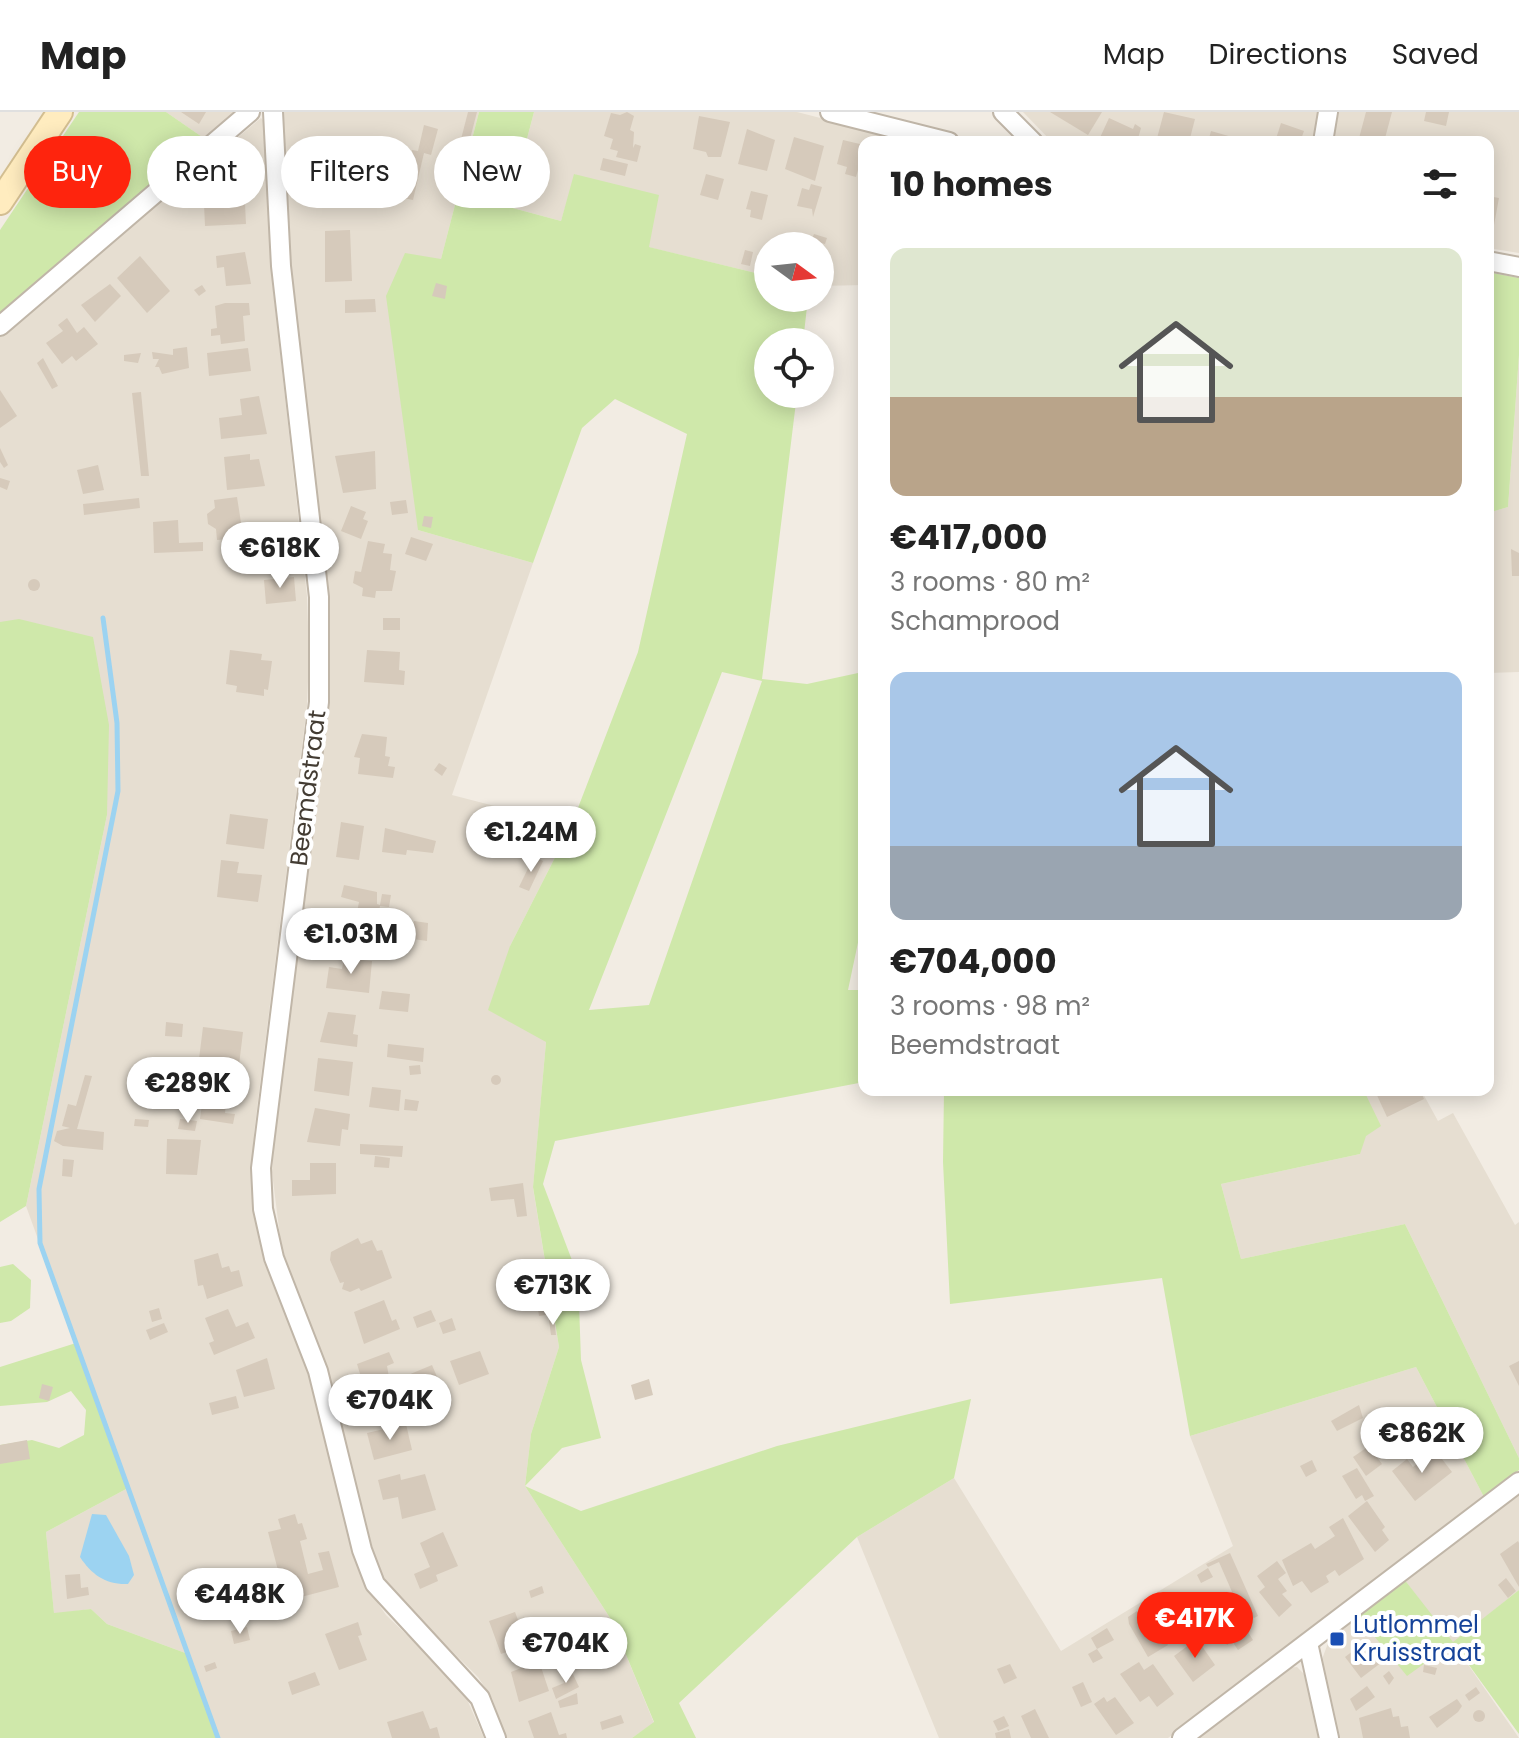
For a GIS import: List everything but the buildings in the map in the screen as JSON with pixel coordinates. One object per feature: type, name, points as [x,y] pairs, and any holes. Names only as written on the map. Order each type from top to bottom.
[{"type":"main road","points":[[0,202],[60,112]]},
{"type":"street","points":[[0,326],[250,112]]},
{"type":"street","name":"Beemdstraat","points":[[273,112],[281,266],[319,597],[320,653],[319,702],[261,1168],[263,1209],[274,1258],[318,1371],[362,1550],[375,1584],[480,1698],[496,1738]]},
{"type":"street","points":[[830,112],[925,136]]},
{"type":"street","points":[[1003,112],[1025,136]]},
{"type":"street","points":[[1324,136],[1328,112]]},
{"type":"street","points":[[1494,262],[1519,267]]},
{"type":"street","points":[[1182,1738],[1519,1482]]},
{"type":"street","points":[[1308,1643],[1329,1738]]},
{"type":"shaded area","points":[[166,112],[241,112],[214,136],[201,136]]},
{"type":"shaded area","points":[[283,112],[479,112],[473,136],[434,136],[434,208],[454,208],[441,259],[418,530],[533,563],[452,795],[571,826],[510,946],[546,1042],[533,1188],[559,1347],[531,1434],[525,1486],[612,1621],[654,1723],[632,1738],[506,1738],[492,1698],[478,1677],[383,1579],[326,1367],[283,1261],[272,1172],[275,1133],[328,702],[330,653],[329,598],[291,267],[288,208],[418,208],[418,136],[284,136]]},
{"type":"shaded area","points":[[534,112],[797,112],[891,136],[858,136],[858,285],[834,286],[834,232],[754,232],[754,273],[648,247],[575,174],[561,221],[513,208],[550,208],[550,136],[528,136]]},
{"type":"shaded area","points":[[1023,112],[1318,112],[1313,136],[1046,136]]},
{"type":"shaded area","points":[[1339,112],[1519,112],[1519,253],[1494,249],[1494,136],[1334,136]]},
{"type":"shaded area","points":[[261,118],[266,123],[271,271],[307,596],[309,656],[307,706],[254,1133],[253,1212],[264,1262],[311,1378],[355,1556],[368,1589],[386,1615],[462,1688],[484,1738],[218,1738],[188,1654],[107,1624],[91,1609],[54,1614],[46,1532],[128,1488],[26,1206],[107,815],[0,622],[0,335],[153,208],[265,208],[265,136],[239,136]]},
{"type":"shaded area","points":[[1519,355],[1519,672],[1494,673],[1494,511],[1508,507]]},
{"type":"shaded area","points":[[1366,1096],[1424,1096],[1438,1121],[1453,1113],[1515,1225],[1519,1222],[1519,1458],[1405,1224],[1241,1259],[1221,1184],[1360,1154]]},
{"type":"shaded area","points":[[1416,1367],[1484,1497],[1168,1738],[939,1738],[857,1537],[954,1478],[1061,1651],[1233,1546],[1190,1436]]},
{"type":"shaded area","points":[[1519,1491],[1519,1590],[1453,1643],[1519,1738],[1337,1738],[1321,1662],[1331,1635],[1356,1614],[1452,1643],[1404,1579]]},
{"type":"shaded area","points":[[1297,1667],[1305,1675],[1319,1738],[1195,1738],[1286,1668]]},
{"type":"green space","points":[[79,112],[166,112],[201,136],[147,136],[147,192],[131,205],[131,136],[63,136]]},
{"type":"green space","points":[[479,112],[534,112],[528,136],[473,136]]},
{"type":"green space","points":[[574,174],[659,195],[649,247],[754,273],[754,312],[806,312],[805,328],[754,328],[754,408],[795,408],[762,679],[807,684],[858,673],[858,942],[848,990],[858,990],[858,1083],[555,1141],[543,1184],[578,1276],[581,1360],[601,1438],[562,1448],[525,1486],[531,1434],[559,1347],[533,1187],[546,1042],[488,1010],[510,946],[571,826],[638,652],[687,434],[615,399],[582,428],[533,563],[418,530],[386,296],[405,253],[441,259],[454,208],[513,208],[561,221]],"holes":[[[722,672],[762,681],[649,1005],[589,1010]]]},
{"type":"green space","points":[[24,194],[24,208],[128,208],[0,315],[0,230]]},
{"type":"green space","points":[[1494,273],[1519,278],[1519,355],[1508,507],[1494,511]]},
{"type":"green space","points":[[19,619],[93,637],[109,725],[107,815],[26,1206],[0,1222],[0,622]]},
{"type":"green space","points":[[944,1096],[1366,1096],[1381,1126],[1366,1136],[1360,1154],[1221,1184],[1241,1259],[1405,1224],[1519,1458],[1519,1470],[1484,1497],[1416,1367],[1190,1436],[1162,1278],[950,1304],[943,1162]]},
{"type":"green space","points":[[13,1264],[31,1280],[30,1308],[11,1321],[0,1323],[0,1267]]},
{"type":"green space","points":[[76,1343],[128,1488],[46,1532],[54,1613],[91,1609],[107,1624],[188,1654],[218,1738],[0,1738],[0,1445],[32,1440],[59,1448],[84,1435],[86,1410],[71,1391],[47,1402],[0,1406],[0,1367]]},
{"type":"green space","points":[[971,1399],[954,1478],[857,1537],[679,1703],[696,1738],[632,1738],[654,1722],[612,1621],[525,1486],[581,1511],[777,1446]]},
{"type":"green space","points":[[1404,1579],[1453,1642],[1519,1590],[1519,1734],[1453,1643],[1407,1676],[1356,1614]]},
{"type":"water","points":[[92,1514],[106,1515],[129,1556],[134,1575],[128,1584],[100,1578],[80,1557]]},
{"type":"waterway","points":[[103,618],[117,723],[118,791],[39,1189],[40,1243],[218,1738]]},
{"type":"place","name":"Lutlommel Kruisstraat","points":[[1337,1639]]}]
